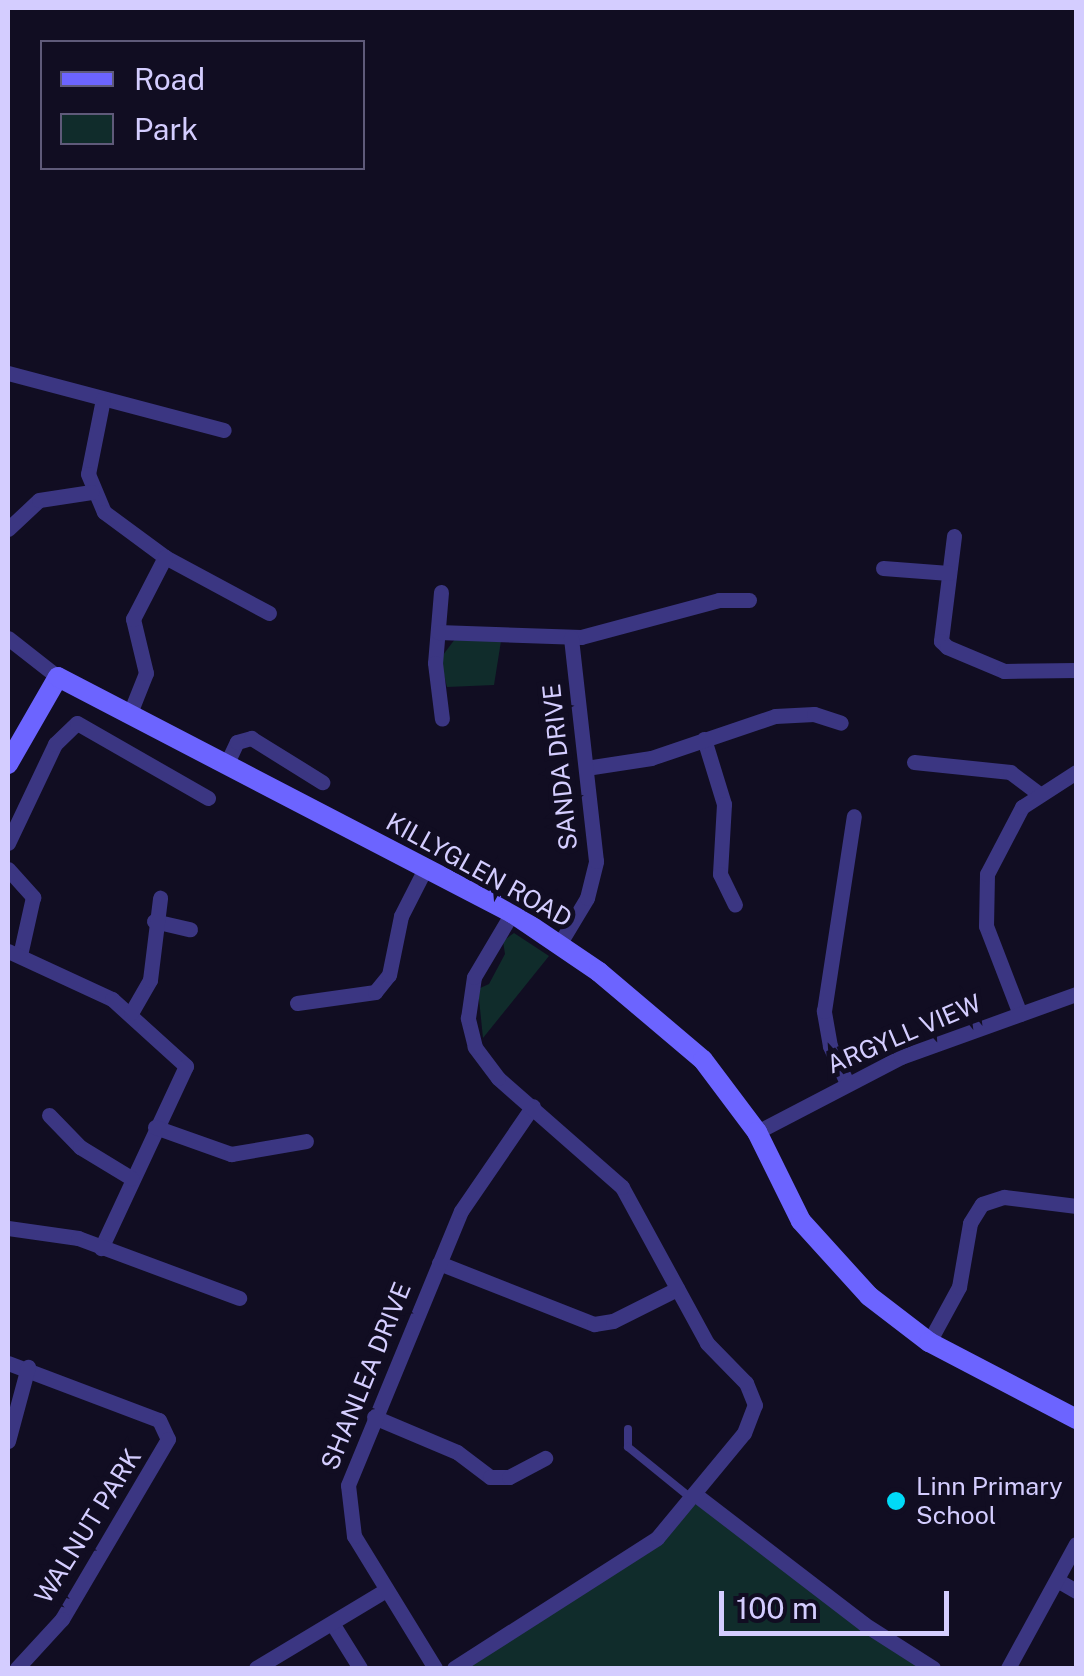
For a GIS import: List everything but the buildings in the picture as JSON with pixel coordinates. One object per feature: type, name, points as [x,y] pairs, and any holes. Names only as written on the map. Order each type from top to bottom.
[{"type":"street","points":[[8,373],[224,430]]},
{"type":"street","points":[[103,399],[90,459],[91,492],[112,521],[165,557],[269,613]]},
{"type":"street","points":[[8,530],[40,500],[91,492]]},
{"type":"street","points":[[954,536],[941,641],[946,647],[1004,671],[1076,670]]},
{"type":"street","points":[[130,712],[146,673],[133,619],[165,557]]},
{"type":"street","points":[[883,568],[950,573]]},
{"type":"street","points":[[442,592],[438,632],[442,719]]},
{"type":"street","points":[[438,632],[571,637],[621,630],[712,602],[749,600]]},
{"type":"street","name":"SANDA DRIVE","points":[[560,943],[594,879],[571,637]]},
{"type":"street","name":"KILLYGLEN ROAD","points":[[8,638],[58,677],[426,867],[560,943],[704,1060],[757,1132],[822,1247],[869,1296],[928,1342],[1076,1419]]},
{"type":"street","points":[[8,764],[58,677]]},
{"type":"street","points":[[586,768],[651,758],[775,716],[817,714],[841,722]]},
{"type":"street","points":[[8,843],[55,744],[78,722],[208,798]]},
{"type":"street","points":[[226,763],[237,742],[251,738],[322,782]]},
{"type":"street","points":[[704,739],[724,804],[720,874],[735,905]]},
{"type":"street","points":[[914,762],[1010,772],[1038,793]]},
{"type":"street","points":[[1020,1014],[992,949],[984,894],[999,839],[1038,793],[1076,772]]},
{"type":"street","points":[[847,1082],[830,1046],[824,1010],[854,816]]},
{"type":"street","points":[[297,1002],[376,992],[389,975],[402,916],[426,867]]},
{"type":"street","points":[[8,870],[32,897],[14,953],[79,979],[131,1013],[186,1066],[101,1248]]},
{"type":"street","points":[[131,1013],[150,980],[154,921],[160,898]]},
{"type":"street","points":[[454,1668],[628,1560],[694,1498],[744,1433],[755,1405],[746,1383],[707,1343],[622,1187],[480,1056],[468,1018],[474,977],[512,913]]},
{"type":"street","points":[[154,921],[190,929]]},
{"type":"street","name":"ARGYLL VIEW","points":[[757,1132],[847,1082],[1076,994]]},
{"type":"street","name":"SHANLEA DRIVE","points":[[435,1668],[354,1536],[347,1507],[350,1478],[472,1190],[532,1106]]},
{"type":"street","points":[[48,1115],[80,1147],[131,1178]]},
{"type":"street","points":[[155,1127],[231,1154],[306,1141]]},
{"type":"street","points":[[928,1342],[959,1286],[970,1222],[982,1204],[1010,1197],[1076,1206]]},
{"type":"street","points":[[8,1228],[50,1230],[239,1298]]},
{"type":"street","points":[[438,1263],[594,1324],[614,1321],[677,1288]]},
{"type":"street","name":"WALNUT PARK","points":[[8,1363],[28,1367],[158,1420],[168,1439],[62,1618],[17,1668]]},
{"type":"street","points":[[8,1441],[28,1367]]},
{"type":"street","points":[[374,1417],[457,1452],[490,1477],[509,1477],[545,1458]]},
{"type":"street","points":[[694,1498],[864,1624],[933,1668]]},
{"type":"street","points":[[1008,1668],[1076,1544]]},
{"type":"street","points":[[1056,1580],[1076,1592]]},
{"type":"street","points":[[256,1668],[386,1590]]},
{"type":"street","points":[[332,1624],[360,1668]]},
{"type":"lane","points":[[628,1429],[628,1447],[694,1498]]},
{"type":"green space","points":[[455,639],[501,641],[494,685],[447,687],[440,659]]},
{"type":"green space","points":[[514,933],[549,956],[483,1038],[478,989],[489,984],[505,954],[503,941]]},
{"type":"green space","points":[[697,1503],[921,1668],[460,1668]]},
{"type":"place","name":"Linn Primary School","points":[[896,1501]]}]
